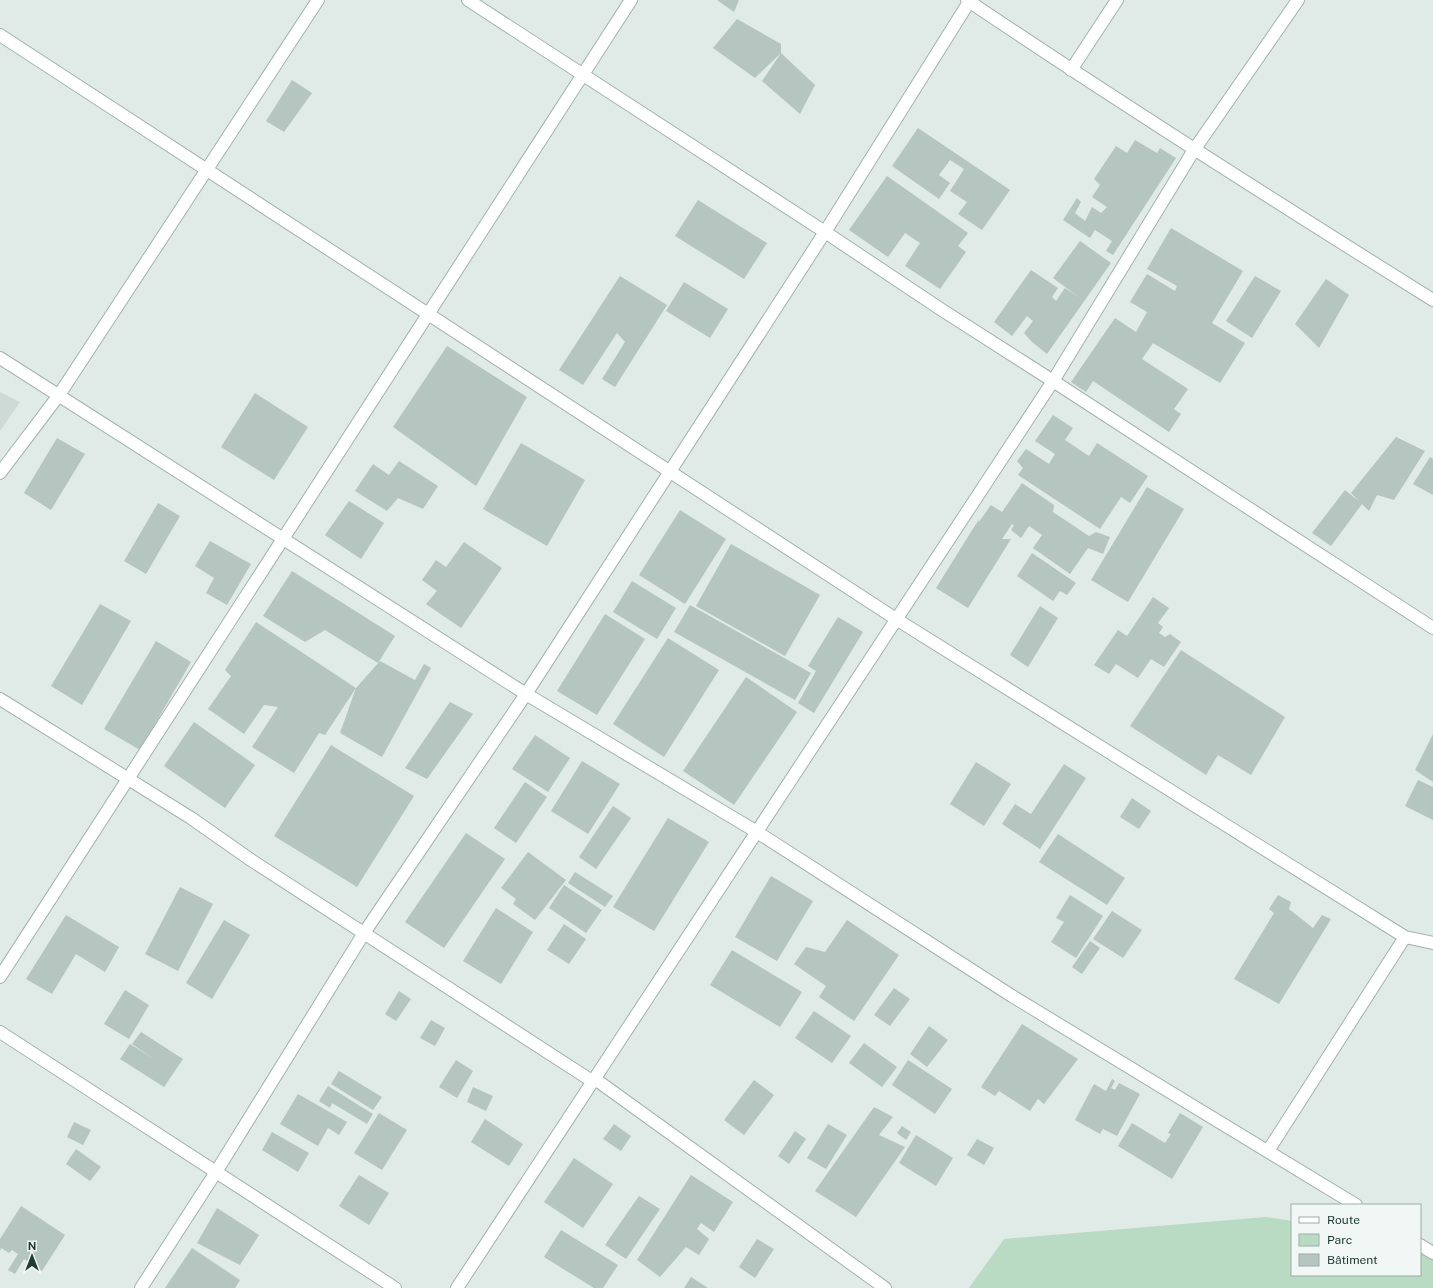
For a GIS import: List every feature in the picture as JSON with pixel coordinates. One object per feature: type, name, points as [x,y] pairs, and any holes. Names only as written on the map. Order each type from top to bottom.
[{"type":"street","points":[[0,473],[59,395],[318,0]]},
{"type":"street","points":[[468,0],[825,232],[942,310],[1433,628]]},
{"type":"street","points":[[0,977],[631,0]]},
{"type":"street","points":[[1070,70],[1118,0]]},
{"type":"street","points":[[457,1288],[1052,380],[1194,150],[1298,0]]},
{"type":"street","points":[[141,1288],[216,1172],[364,933],[526,694],[825,232],[968,1],[1070,70],[1194,150],[1433,300]]},
{"type":"street","points":[[0,35],[896,619],[1405,937],[1433,943]]},
{"type":"street","points":[[0,358],[526,694],[757,832],[1012,996],[1354,1204]]},
{"type":"street","points":[[0,699],[191,818],[251,860],[594,1080],[885,1288]]},
{"type":"street","points":[[1268,1151],[1405,937]]},
{"type":"street","points":[[0,1032],[395,1288]]},
{"type":"street","points":[[1421,1246],[1433,1253]]},
{"type":"shaded area","points":[[0,392],[20,402],[0,431]]},
{"type":"green space","points":[[1266,1217],[1291,1221],[1291,1276],[1421,1276],[1421,1242],[1433,1244],[1433,1288],[969,1288],[1004,1239]]},
{"type":"building","points":[[717,0],[739,0],[734,12]]},
{"type":"building","points":[[737,19],[781,44],[781,53],[755,78],[713,48]]},
{"type":"building","points":[[781,53],[815,85],[800,114],[762,81]]},
{"type":"building","points":[[292,80],[312,93],[284,132],[266,121]]},
{"type":"building","points":[[918,128],[1010,190],[982,230],[958,214],[967,202],[950,191],[964,169],[950,160],[939,175],[950,183],[939,199],[892,166]]},
{"type":"building","points":[[1135,140],[1157,153],[1160,148],[1176,158],[1113,255],[1106,251],[1112,241],[1095,230],[1090,238],[1063,220],[1077,198],[1081,202],[1075,213],[1085,221],[1092,207],[1101,213],[1107,207],[1092,197],[1100,185],[1094,179],[1116,146],[1127,153]]},
{"type":"building","points":[[887,176],[968,233],[958,246],[966,252],[940,289],[905,266],[920,243],[905,233],[888,257],[849,230]]},
{"type":"building","points":[[698,200],[767,243],[744,279],[675,236]]},
{"type":"building","points":[[1171,228],[1243,271],[1212,323],[1245,343],[1220,383],[1153,343],[1142,359],[1188,389],[1174,409],[1181,414],[1169,432],[1093,381],[1086,392],[1071,382],[1115,318],[1136,332],[1147,312],[1130,302],[1147,274],[1175,291],[1177,286],[1147,269]]},
{"type":"building","points":[[1080,241],[1111,263],[1047,354],[1032,342],[1024,333],[1033,321],[1027,316],[1012,336],[994,322],[1031,270],[1058,288],[1052,297],[1056,301],[1065,288],[1080,298],[1053,278]]},
{"type":"building","points":[[620,276],[667,305],[615,387],[602,379],[625,342],[617,333],[583,385],[559,370]]},
{"type":"building","points":[[1255,276],[1281,291],[1252,338],[1226,321]]},
{"type":"building","points":[[1326,279],[1349,295],[1319,348],[1295,324]]},
{"type":"building","points":[[684,282],[728,309],[710,338],[666,311]]},
{"type":"building","points":[[447,346],[527,397],[476,486],[393,427]]},
{"type":"building","points":[[255,393],[308,427],[274,480],[221,447]]},
{"type":"building","points":[[1053,415],[1073,428],[1065,440],[1089,456],[1097,443],[1148,476],[1130,503],[1121,497],[1100,529],[1018,475],[1023,468],[1017,461],[1026,449],[1049,464],[1055,454],[1035,441]]},
{"type":"building","points":[[1396,437],[1425,451],[1394,500],[1377,495],[1369,511],[1362,504],[1331,546],[1312,533],[1345,490],[1360,502],[1351,493]]},
{"type":"building","points":[[57,438],[85,454],[51,510],[24,493]]},
{"type":"building","points":[[521,443],[585,480],[547,546],[483,509]]},
{"type":"building","points":[[1430,457],[1433,459],[1433,495],[1413,484]]},
{"type":"building","points":[[399,461],[438,486],[423,509],[398,498],[387,511],[355,491],[373,464],[389,475]]},
{"type":"building","points":[[1022,483],[1054,505],[1053,512],[1089,536],[1096,532],[1110,537],[1103,554],[1088,548],[1070,574],[1033,548],[1042,535],[1029,526],[1021,538],[1011,530],[1014,525],[1012,524],[1002,539],[1011,539],[968,608],[936,588],[979,519],[978,523],[991,505],[1002,512]]},
{"type":"building","points":[[1147,487],[1184,509],[1128,602],[1091,580]]},
{"type":"building","points":[[349,501],[384,523],[361,559],[325,535]]},
{"type":"building","points":[[158,503],[180,516],[146,574],[124,561]]},
{"type":"building","points":[[680,510],[726,539],[685,604],[639,575]]},
{"type":"building","points":[[210,541],[251,564],[227,605],[206,593],[214,578],[195,566]]},
{"type":"building","points":[[464,542],[502,568],[461,628],[426,604],[437,591],[422,580],[436,560],[446,567]]},
{"type":"building","points":[[731,544],[820,595],[785,656],[696,606]]},
{"type":"building","points":[[1032,553],[1076,583],[1067,595],[1060,591],[1053,601],[1017,576]]},
{"type":"building","points":[[292,571],[395,636],[378,663],[325,630],[305,642],[263,616]]},
{"type":"building","points":[[632,581],[676,608],[657,639],[613,612]]},
{"type":"building","points":[[1153,597],[1169,608],[1158,623],[1163,627],[1159,633],[1165,637],[1170,634],[1181,642],[1164,667],[1151,659],[1138,678],[1116,664],[1109,674],[1094,665],[1118,630],[1127,636]]},
{"type":"building","points":[[100,604],[131,621],[82,705],[51,686]]},
{"type":"building","points":[[690,605],[811,673],[795,700],[674,632]]},
{"type":"building","points":[[1040,606],[1058,618],[1028,667],[1010,655]]},
{"type":"building","points":[[605,614],[645,639],[597,715],[557,691]]},
{"type":"building","points":[[838,617],[863,632],[814,713],[798,703],[816,671],[808,666]]},
{"type":"building","points":[[256,622],[356,688],[325,735],[319,733],[294,773],[252,747],[278,707],[264,705],[244,734],[208,709],[231,676],[225,670]]},
{"type":"building","points":[[668,638],[719,670],[664,757],[613,724]]},
{"type":"building","points":[[156,641],[191,662],[140,750],[104,729]]},
{"type":"building","points":[[1181,650],[1285,717],[1251,775],[1218,755],[1206,775],[1130,726]]},
{"type":"building","points":[[380,661],[415,680],[424,664],[431,668],[382,757],[340,733],[356,688]]},
{"type":"building","points":[[746,677],[797,712],[734,805],[683,771]]},
{"type":"building","points":[[450,702],[473,714],[427,779],[405,768]]},
{"type":"building","points":[[194,722],[255,765],[225,808],[164,766]]},
{"type":"building","points":[[1433,734],[1433,782],[1415,770]]},
{"type":"building","points":[[535,735],[570,758],[548,792],[512,769]]},
{"type":"building","points":[[331,745],[414,796],[357,887],[274,836]]},
{"type":"building","points":[[582,761],[620,784],[588,834],[551,811]]},
{"type":"building","points":[[976,762],[1011,784],[984,826],[950,804]]},
{"type":"building","points":[[1064,764],[1086,778],[1040,849],[1002,824],[1015,804],[1031,814]]},
{"type":"building","points":[[1418,780],[1433,787],[1433,820],[1405,806]]},
{"type":"building","points":[[525,782],[547,797],[516,843],[494,828]]},
{"type":"building","points":[[1132,798],[1151,811],[1139,829],[1120,817]]},
{"type":"building","points":[[613,806],[631,818],[596,869],[579,857]]},
{"type":"building","points":[[668,818],[709,842],[654,931],[613,907]]},
{"type":"building","points":[[466,833],[505,859],[444,948],[405,922]]},
{"type":"building","points":[[1058,834],[1125,878],[1107,905],[1039,862]]},
{"type":"building","points":[[528,852],[566,880],[535,920],[513,904],[516,899],[501,888]]},
{"type":"building","points":[[575,872],[613,896],[605,907],[568,883]]},
{"type":"building","points":[[771,876],[813,901],[777,961],[735,937]]},
{"type":"building","points":[[564,885],[602,910],[586,933],[549,908]]},
{"type":"building","points":[[180,887],[213,904],[178,971],[145,954]]},
{"type":"building","points":[[1070,895],[1103,916],[1076,958],[1051,942],[1064,922],[1056,918]]},
{"type":"building","points":[[1278,895],[1291,902],[1289,909],[1313,928],[1322,915],[1331,919],[1279,1004],[1234,979],[1274,913],[1269,909]]},
{"type":"building","points":[[496,908],[533,932],[501,984],[463,961]]},
{"type":"building","points":[[1112,911],[1142,930],[1123,958],[1093,939]]},
{"type":"building","points":[[66,915],[119,947],[105,972],[76,954],[52,994],[26,979]]},
{"type":"building","points":[[224,920],[250,935],[212,999],[186,983]]},
{"type":"building","points":[[847,920],[899,955],[854,1021],[819,997],[826,986],[794,964],[806,947],[825,952]]},
{"type":"building","points":[[564,924],[586,939],[569,964],[547,950]]},
{"type":"building","points":[[1090,941],[1100,948],[1082,974],[1072,967]]},
{"type":"building","points":[[732,950],[802,992],[780,1027],[710,985]]},
{"type":"building","points":[[894,988],[910,999],[890,1026],[874,1015]]},
{"type":"building","points":[[125,990],[149,1005],[129,1039],[104,1024]]},
{"type":"building","points":[[399,991],[411,999],[396,1021],[385,1014]]},
{"type":"building","points":[[814,1011],[851,1036],[832,1063],[795,1038]]},
{"type":"building","points":[[431,1020],[445,1028],[435,1046],[420,1038]]},
{"type":"building","points":[[1022,1024],[1078,1059],[1044,1104],[1038,1099],[1030,1111],[999,1091],[995,1096],[981,1087]]},
{"type":"building","points":[[929,1026],[948,1040],[927,1067],[910,1054]]},
{"type":"building","points":[[141,1032],[183,1059],[164,1087],[120,1059],[130,1044],[154,1059],[132,1044]]},
{"type":"building","points":[[864,1043],[897,1067],[882,1087],[849,1063]]},
{"type":"building","points":[[456,1060],[473,1071],[457,1098],[439,1087]]},
{"type":"building","points":[[908,1060],[952,1089],[935,1114],[892,1085]]},
{"type":"building","points":[[339,1071],[382,1097],[373,1110],[331,1084]]},
{"type":"building","points":[[1112,1079],[1115,1081],[1111,1088],[1115,1090],[1119,1083],[1140,1094],[1117,1136],[1103,1129],[1100,1134],[1075,1120],[1094,1084],[1106,1091]]},
{"type":"building","points":[[754,1080],[774,1095],[744,1135],[724,1120]]},
{"type":"building","points":[[328,1086],[373,1114],[367,1124],[332,1103],[330,1108],[319,1101]]},
{"type":"building","points":[[473,1087],[493,1096],[486,1111],[467,1102]]},
{"type":"building","points":[[298,1094],[347,1122],[339,1135],[328,1128],[318,1146],[280,1124]]},
{"type":"building","points":[[874,1107],[893,1117],[879,1135],[905,1147],[856,1217],[815,1191]]},
{"type":"building","points":[[379,1113],[407,1130],[382,1170],[354,1153]]},
{"type":"building","points":[[1180,1113],[1203,1127],[1172,1179],[1118,1146],[1132,1123],[1165,1143],[1171,1134],[1168,1133]]},
{"type":"building","points":[[485,1119],[523,1144],[509,1166],[471,1142]]},
{"type":"building","points":[[74,1122],[91,1130],[83,1145],[67,1137]]},
{"type":"building","points":[[614,1124],[631,1136],[621,1151],[603,1139]]},
{"type":"building","points":[[828,1124],[847,1135],[826,1169],[807,1158]]},
{"type":"building","points":[[902,1126],[911,1132],[906,1140],[897,1133]]},
{"type":"building","points":[[795,1131],[806,1139],[789,1164],[778,1156]]},
{"type":"building","points":[[272,1132],[309,1153],[298,1172],[262,1150]]},
{"type":"building","points":[[916,1135],[953,1158],[936,1186],[899,1163]]},
{"type":"building","points":[[977,1139],[994,1148],[984,1165],[967,1155]]},
{"type":"building","points":[[76,1149],[101,1167],[90,1181],[66,1164]]},
{"type":"building","points":[[574,1158],[613,1184],[583,1228],[544,1202]]},
{"type":"building","points":[[359,1175],[389,1193],[369,1225],[339,1206]]},
{"type":"building","points":[[691,1175],[733,1202],[714,1232],[701,1223],[697,1229],[709,1239],[699,1255],[686,1247],[660,1277],[637,1260]]},
{"type":"building","points":[[639,1196],[660,1209],[626,1259],[605,1245]]},
{"type":"building","points":[[21,1206],[65,1235],[42,1271],[24,1259],[15,1274],[8,1270],[18,1254],[12,1250],[9,1253],[1,1248],[0,1251],[0,1239]]},
{"type":"building","points":[[217,1208],[259,1235],[240,1265],[197,1243]]},
{"type":"building","points":[[561,1230],[618,1265],[603,1288],[594,1288],[544,1257]]},
{"type":"building","points":[[757,1239],[774,1249],[755,1278],[739,1267]]},
{"type":"building","points":[[192,1248],[240,1280],[235,1288],[165,1288]]},
{"type":"building","points":[[691,1277],[708,1288],[684,1288]]}]
